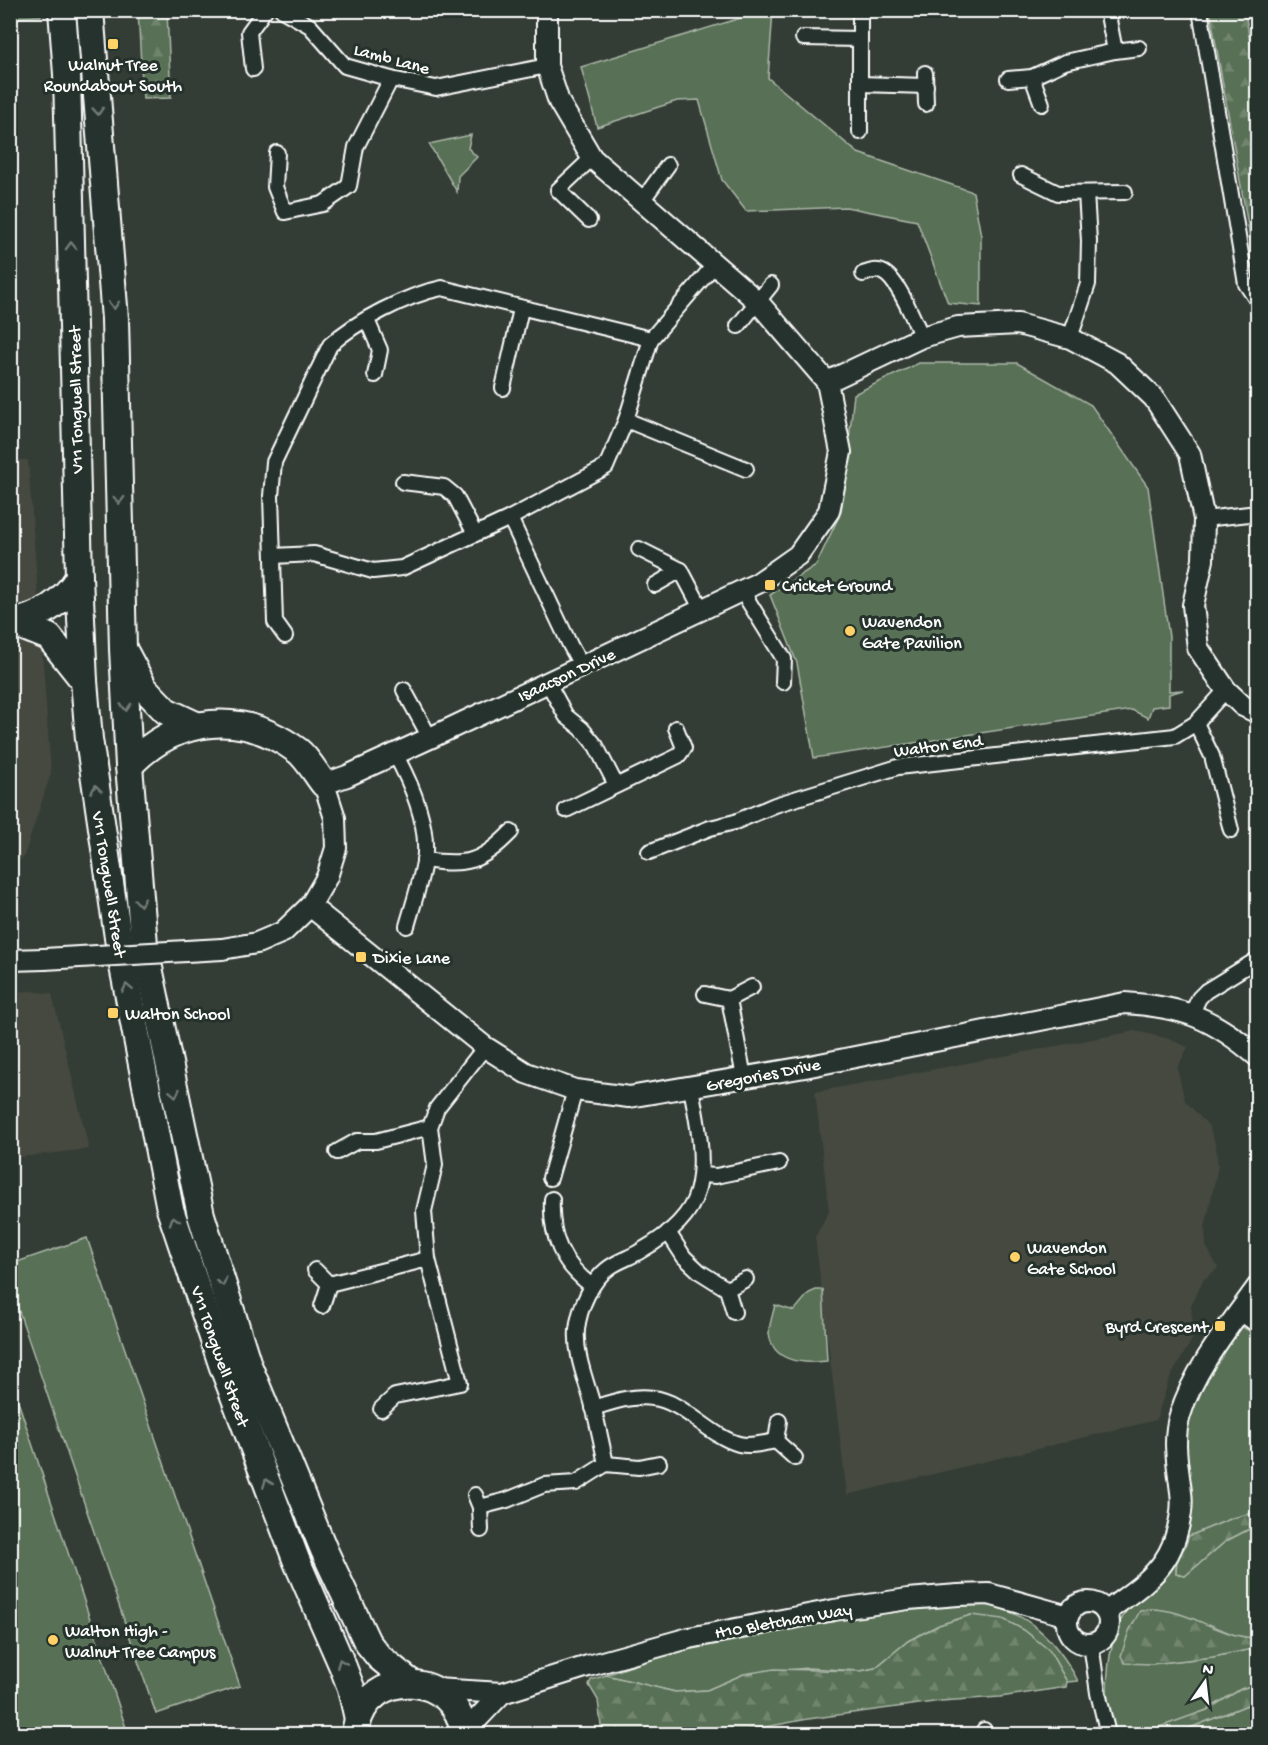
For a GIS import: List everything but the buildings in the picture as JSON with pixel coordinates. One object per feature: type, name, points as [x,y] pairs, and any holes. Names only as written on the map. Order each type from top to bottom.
[{"type":"highway","name":"V11 Tongwell Street","points":[[62,10],[67,74],[79,577],[84,681],[89,739],[120,951],[171,1209],[223,1366],[297,1562],[343,1667],[357,1727]]},
{"type":"highway","name":"V11 Tongwell Street","points":[[90,10],[115,319],[123,649],[129,766],[144,944],[201,1215],[248,1365],[324,1550],[368,1641],[379,1657],[452,1703],[458,1712],[464,1734]]},
{"type":"highway","points":[[12,623],[50,609],[70,591],[79,577]]},
{"type":"highway","points":[[12,623],[49,637],[84,681]]},
{"type":"highway","points":[[123,649],[144,688],[166,711],[196,725]]},
{"type":"highway","points":[[129,766],[168,736],[196,725],[226,723],[260,729],[300,752],[324,784]]},
{"type":"highway","points":[[357,1727],[364,1707],[379,1693],[398,1684],[423,1686]]},
{"type":"street","points":[[253,69],[249,32],[265,10]]},
{"type":"street","name":"Lamb Lane","points":[[282,10],[310,26],[345,66],[391,79],[436,88],[547,66]]},
{"type":"street","name":"Isaacson Drive","points":[[324,784],[347,776],[430,738],[758,583],[798,555],[829,511],[841,452],[827,382],[758,302],[592,158],[559,102],[547,66],[547,10]]},
{"type":"street","points":[[860,10],[860,132]]},
{"type":"street","points":[[1107,10],[1115,51]]},
{"type":"street","points":[[1200,10],[1246,284],[1257,302]]},
{"type":"street","points":[[803,38],[860,39]]},
{"type":"street","points":[[1008,79],[1032,77],[1065,62],[1139,48]]},
{"type":"street","points":[[1032,77],[1042,104]]},
{"type":"street","points":[[277,153],[275,187],[285,212],[323,204],[349,186],[356,147],[391,79]]},
{"type":"street","points":[[860,84],[925,79],[926,104]]},
{"type":"street","points":[[589,220],[558,190],[592,158]]},
{"type":"street","points":[[642,201],[668,165]]},
{"type":"street","points":[[1021,176],[1058,193],[1125,192]]},
{"type":"street","points":[[1070,338],[1088,284],[1089,241],[1086,193]]},
{"type":"street","points":[[273,556],[314,554],[374,571],[402,568],[510,519],[606,467],[626,420],[651,339],[715,264]]},
{"type":"street","points":[[863,274],[873,271],[882,272],[894,282],[922,337]]},
{"type":"street","points":[[738,326],[771,285]]},
{"type":"street","points":[[285,636],[275,622],[272,496],[274,462],[330,345],[345,331],[421,292],[442,288],[651,339]]},
{"type":"street","points":[[503,388],[521,309]]},
{"type":"street","points":[[367,320],[380,350],[375,375]]},
{"type":"street","points":[[827,382],[922,337],[958,327],[1018,324],[1070,338],[1118,363],[1154,398],[1190,453],[1204,519],[1203,560],[1193,606],[1198,648],[1226,690],[1243,706],[1257,713]]},
{"type":"street","points":[[626,420],[730,468],[746,469]]},
{"type":"street","points":[[403,482],[444,487],[455,496],[475,534]]},
{"type":"street","points":[[1204,519],[1257,513]]},
{"type":"street","points":[[510,519],[582,667]]},
{"type":"street","points":[[639,549],[681,570],[702,610]]},
{"type":"street","points":[[655,585],[681,570]]},
{"type":"street","points":[[742,591],[784,659],[783,682]]},
{"type":"street","points":[[548,683],[566,716],[582,729],[596,746],[616,785]]},
{"type":"street","points":[[404,690],[430,738]]},
{"type":"street","name":"Walton End","points":[[649,852],[710,828],[735,822],[775,805],[898,767],[1175,736],[1196,723],[1226,690]]},
{"type":"street","points":[[1196,723],[1212,756],[1231,830]]},
{"type":"street","points":[[566,810],[678,756],[684,748],[676,728]]},
{"type":"street","points":[[395,754],[410,781],[423,822],[424,860],[407,926]]},
{"type":"street","points":[[10,960],[222,949],[257,944],[284,932],[310,906],[327,877],[336,848],[335,818],[324,784]]},
{"type":"street","points":[[424,860],[452,864],[468,862],[495,848],[511,832]]},
{"type":"street","name":"Gregories Drive","points":[[310,906],[485,1047],[526,1073],[575,1090],[629,1097],[691,1088],[1125,1003],[1157,1005],[1192,1013],[1237,1039],[1257,1057]]},
{"type":"street","points":[[1192,1013],[1199,998],[1206,991],[1257,959]]},
{"type":"street","points":[[705,994],[729,999],[752,987]]},
{"type":"street","points":[[729,999],[744,1077]]},
{"type":"street","points":[[381,1409],[395,1396],[460,1383],[428,1259],[424,1211],[435,1165],[430,1127],[437,1108],[485,1047]]},
{"type":"street","points":[[606,1464],[579,1353],[577,1331],[582,1309],[592,1286],[609,1268],[642,1251],[668,1232],[685,1216],[697,1194],[701,1175],[700,1152],[691,1088]]},
{"type":"street","points":[[550,1178],[575,1090]]},
{"type":"street","points":[[337,1152],[357,1141],[376,1140],[430,1127]]},
{"type":"street","points":[[701,1175],[716,1176],[779,1163]]},
{"type":"street","points":[[552,1199],[551,1218],[564,1259],[578,1276],[592,1286]]},
{"type":"street","points":[[668,1232],[684,1257],[700,1272],[727,1289],[734,1312]]},
{"type":"street","points":[[329,1284],[428,1259]]},
{"type":"street","points":[[315,1270],[329,1284]]},
{"type":"street","points":[[727,1289],[746,1279]]},
{"type":"street","points":[[322,1306],[329,1284]]},
{"type":"street","points":[[1106,1612],[1137,1588],[1164,1561],[1179,1525],[1182,1495],[1176,1456],[1179,1416],[1195,1379],[1257,1286]]},
{"type":"street","points":[[1239,1312],[1257,1326]]},
{"type":"street","points":[[593,1408],[628,1398],[654,1398],[676,1407],[739,1444],[756,1445],[776,1441]]},
{"type":"street","points":[[776,1441],[779,1421]]},
{"type":"street","points":[[776,1441],[795,1458]]},
{"type":"street","points":[[481,1530],[477,1501],[507,1500],[544,1485],[576,1483],[606,1464],[639,1467],[658,1463]]},
{"type":"street","name":"H10 Bletcham Way","points":[[423,1686],[502,1693],[588,1666],[711,1633],[834,1610],[918,1598],[989,1594],[1068,1616]]},
{"type":"street","points":[[1082,1603],[1095,1604],[1106,1612],[1109,1625],[1107,1632],[1103,1638],[1091,1644],[1079,1642],[1067,1628],[1068,1616],[1071,1610],[1082,1603]]},
{"type":"street","points":[[1091,1644],[1098,1693],[1108,1734]]},
{"type":"street","points":[[464,1734],[502,1693]]},
{"type":"shaded area","points":[[11,460],[28,460],[51,773],[24,856],[11,868]]},
{"type":"shaded area","points":[[31,991],[52,994],[89,1149],[11,1158],[11,992]]},
{"type":"shaded area","name":"Wavendon Gate School","points":[[1135,1031],[1166,1038],[1188,1047],[1177,1068],[1185,1101],[1209,1126],[1216,1146],[1218,1166],[1205,1228],[1206,1246],[1218,1268],[1203,1280],[1191,1306],[1194,1336],[1169,1380],[1156,1420],[847,1495],[815,1237],[829,1211],[815,1092]]},
{"type":"green space","points":[[10,11],[41,11],[41,16],[11,18]]},
{"type":"green space","points":[[138,11],[167,11],[171,98],[143,99]]},
{"type":"green space","points":[[746,11],[773,11],[768,78],[858,153],[973,192],[981,236],[981,306],[948,303],[917,221],[846,207],[746,211],[722,180],[699,100],[677,101],[597,127],[581,67],[744,17]]},
{"type":"green space","points":[[1210,11],[1245,11],[1257,86],[1257,277]]},
{"type":"green space","points":[[471,135],[468,148],[477,157],[458,176],[457,192],[429,144]]},
{"type":"green space","points":[[919,363],[1017,363],[1091,405],[1148,487],[1169,637],[1169,691],[1183,690],[1169,694],[1169,705],[1152,707],[1148,718],[1132,710],[814,758],[797,663],[770,595],[816,565],[841,512],[854,394]]},
{"type":"green space","points":[[87,1238],[240,1686],[156,1714],[11,1288],[11,1264]]},
{"type":"green space","points":[[823,1290],[827,1361],[799,1361],[783,1356],[771,1343],[769,1333],[775,1305],[794,1311],[809,1293]]},
{"type":"green space","points":[[1239,1325],[1257,1335],[1257,1512],[1233,1518],[1189,1536],[1177,1558],[1176,1574],[1185,1576],[1226,1541],[1257,1525],[1257,1638],[1241,1638],[1209,1624],[1151,1664],[1213,1657],[1257,1648],[1257,1684],[1241,1689],[1207,1710],[1159,1729],[1140,1734],[1117,1734],[1112,1721],[1107,1690],[1114,1640],[1125,1613],[1173,1548],[1184,1410]]},
{"type":"green space","name":"Walton High - Walnut Tree Campus","points":[[11,1380],[128,1734],[11,1734]]},
{"type":"green space","points":[[1257,1512],[1257,1525],[1226,1541],[1185,1576],[1176,1574],[1177,1558],[1189,1536],[1233,1518]]},
{"type":"green space","points":[[947,1604],[997,1607],[1026,1620],[1050,1640],[1078,1681],[1067,1682],[1049,1650],[971,1615],[939,1625],[908,1641],[875,1668],[861,1671],[808,1668],[744,1674],[707,1690],[675,1692],[606,1675],[731,1638],[817,1622]]},
{"type":"green space","points":[[1165,1610],[1243,1637],[1257,1638],[1257,1648],[1213,1657],[1151,1664],[1125,1663],[1121,1656],[1129,1631],[1140,1611]]},
{"type":"green space","points":[[971,1615],[1003,1619],[1024,1630],[1049,1650],[1067,1682],[1066,1687],[1000,1697],[941,1701],[808,1719],[728,1734],[602,1734],[598,1700],[589,1685],[591,1680],[606,1675],[675,1692],[707,1690],[744,1674],[774,1669],[861,1671],[875,1668],[908,1641],[939,1625]]},
{"type":"green space","points":[[1257,1684],[1257,1701],[1175,1734],[1140,1734],[1207,1710],[1241,1689]]},
{"type":"green space","points":[[1257,1701],[1257,1734],[1175,1734]]},
{"type":"place","name":"Walnut Tree Roundabout South","points":[[113,44]]},
{"type":"place","name":"Cricket Ground","points":[[770,585]]},
{"type":"place","name":"Wavendon Gate Pavilion","points":[[850,631]]},
{"type":"place","name":"Dixie Lane","points":[[361,957]]},
{"type":"place","name":"Walton School","points":[[113,1013]]},
{"type":"place","name":"Wavendon Gate School","points":[[1015,1257]]},
{"type":"place","name":"Byrd Crescent","points":[[1220,1326]]},
{"type":"place","name":"Walton High - Walnut Tree Campus","points":[[53,1640]]}]
